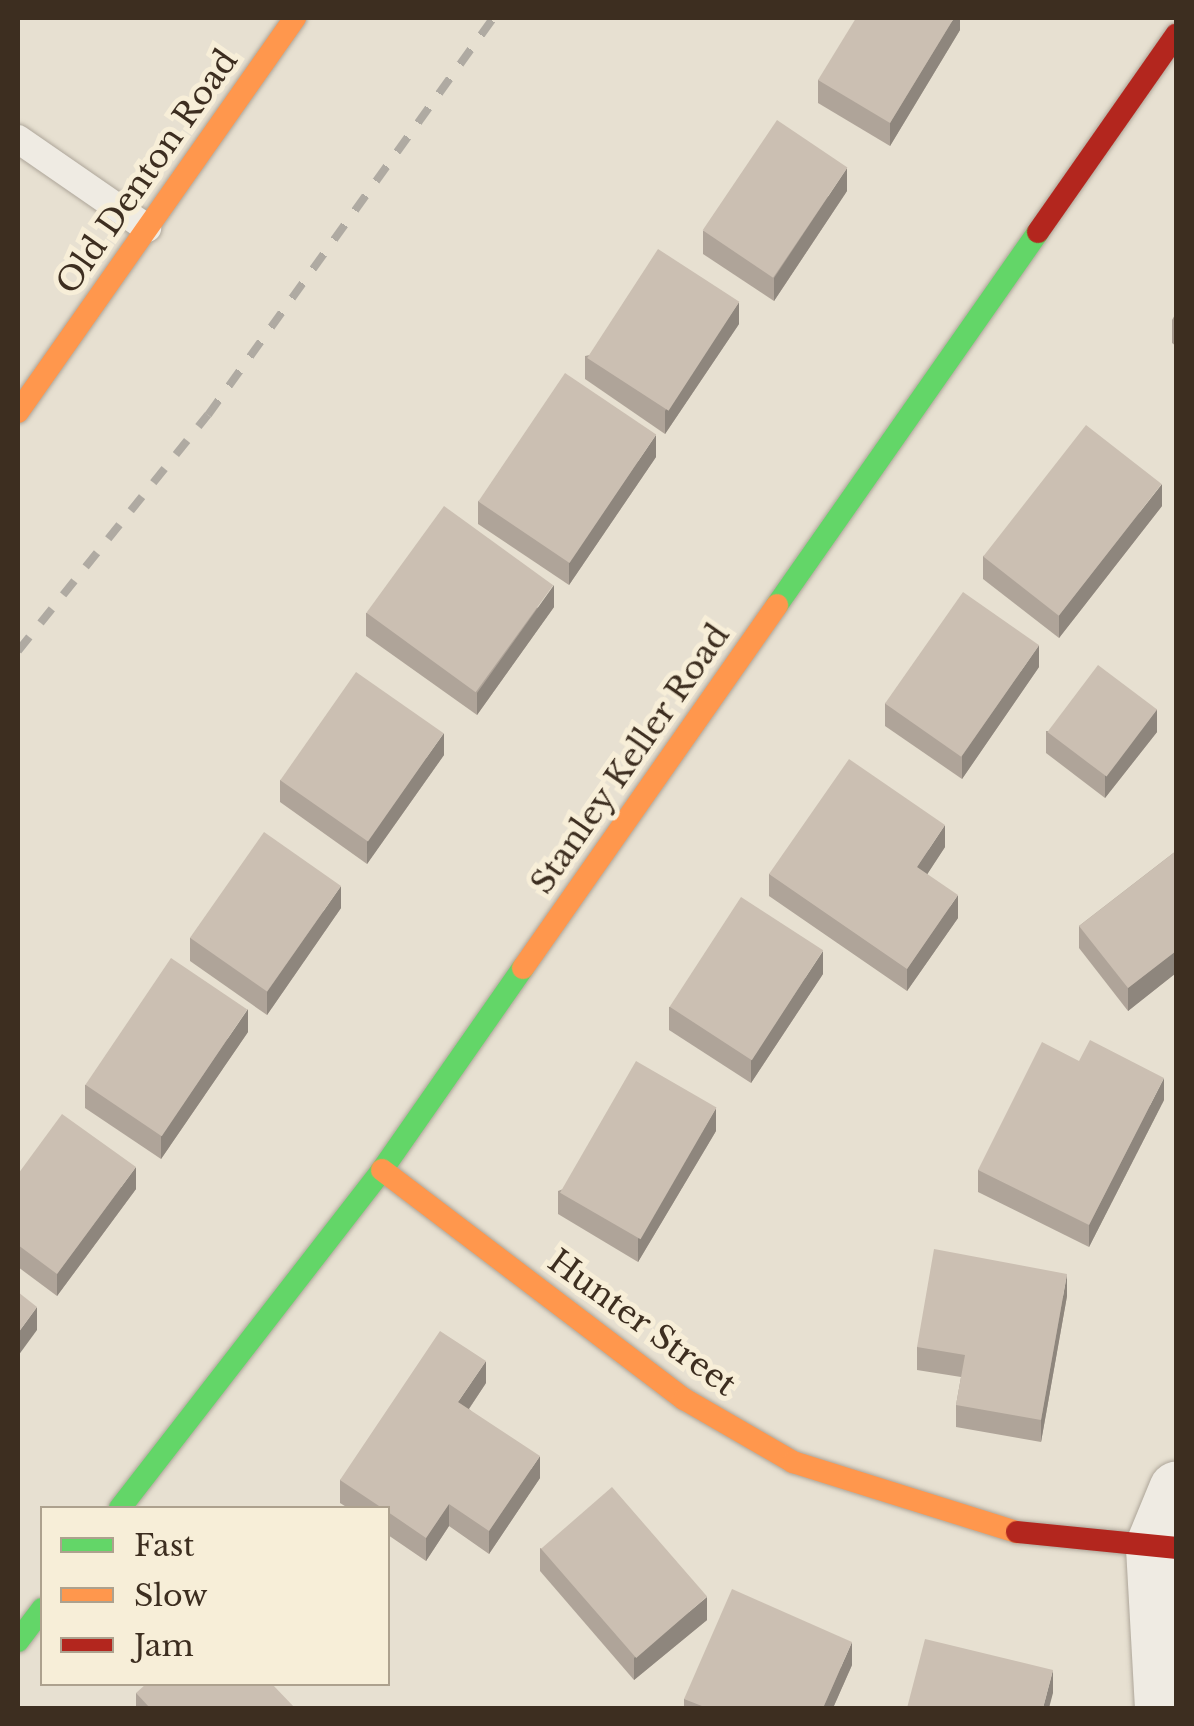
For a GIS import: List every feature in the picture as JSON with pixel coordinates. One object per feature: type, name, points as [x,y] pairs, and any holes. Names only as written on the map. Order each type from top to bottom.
[{"type":"street","name":"Old Denton Road","points":[[18,412],[296,18]]},
{"type":"street","name":"Stanley Keller Road","points":[[122,1506],[382,1170],[1176,37]]},
{"type":"street","name":"Hunter Street","points":[[382,1170],[684,1399],[793,1462],[1008,1531],[1165,1546]]},
{"type":"street","points":[[1162,1708],[1165,1546],[1176,1488]]},
{"type":"street","points":[[18,1641],[40,1612]]},
{"type":"lane","points":[[18,139],[148,228]]},
{"type":"building","points":[[856,18],[954,18],[890,123],[818,80]]},
{"type":"building","points":[[777,120],[847,168],[773,278],[703,230]]},
{"type":"building","points":[[658,249],[739,302],[669,411],[587,358]]},
{"type":"building","points":[[565,373],[656,435],[570,563],[478,502]]},
{"type":"building","points":[[1086,425],[1162,484],[1059,616],[983,557]]},
{"type":"building","points":[[444,506],[553,585],[476,692],[366,613]]},
{"type":"building","points":[[963,592],[1039,645],[961,757],[885,703]]},
{"type":"building","points":[[1098,665],[1157,710],[1107,777],[1047,732]]},
{"type":"building","points":[[356,672],[444,733],[368,842],[280,780]]},
{"type":"building","points":[[849,759],[945,825],[917,867],[958,895],[907,969],[769,874]]},
{"type":"building","points":[[264,832],[341,886],[267,992],[190,938]]},
{"type":"building","points":[[1176,851],[1176,951],[1128,988],[1079,926]]},
{"type":"building","points":[[741,897],[823,950],[752,1060],[670,1007]]},
{"type":"building","points":[[171,958],[247,1009],[162,1136],[85,1085]]},
{"type":"building","points":[[1090,1040],[1164,1078],[1089,1225],[978,1170],[1042,1042],[1079,1061]]},
{"type":"building","points":[[636,1061],[717,1108],[641,1239],[560,1193]]},
{"type":"building","points":[[62,1114],[136,1167],[57,1274],[18,1245],[18,1174]]},
{"type":"building","points":[[934,1249],[1067,1274],[1041,1420],[956,1405],[965,1355],[917,1347]]},
{"type":"building","points":[[18,1292],[37,1307],[18,1333]]},
{"type":"building","points":[[440,1331],[486,1361],[458,1402],[540,1456],[489,1531],[449,1504],[426,1538],[390,1513],[390,1506],[379,1506],[340,1480]]},
{"type":"building","points":[[612,1487],[707,1596],[636,1658],[541,1549]]},
{"type":"building","points":[[732,1589],[852,1642],[823,1708],[707,1708],[684,1699]]},
{"type":"building","points":[[925,1639],[1053,1670],[1043,1708],[907,1708]]},
{"type":"building","points":[[144,1686],[274,1686],[295,1708],[150,1708],[136,1693]]},
{"type":"railway","points":[[18,651],[208,415],[493,18]]},
{"type":"traffic: fast","points":[[777,605],[1038,232]]},
{"type":"traffic: fast","points":[[122,1506],[382,1170],[523,968]]},
{"type":"traffic: fast","points":[[18,1641],[40,1612]]},
{"type":"traffic: slow","points":[[18,412],[295,18]]},
{"type":"traffic: slow","points":[[523,968],[777,605]]},
{"type":"traffic: slow","points":[[382,1170],[684,1399],[793,1462],[1017,1532]]},
{"type":"traffic: jam","points":[[1038,232],[1176,35]]},
{"type":"traffic: jam","points":[[1017,1532],[1176,1548]]}]
